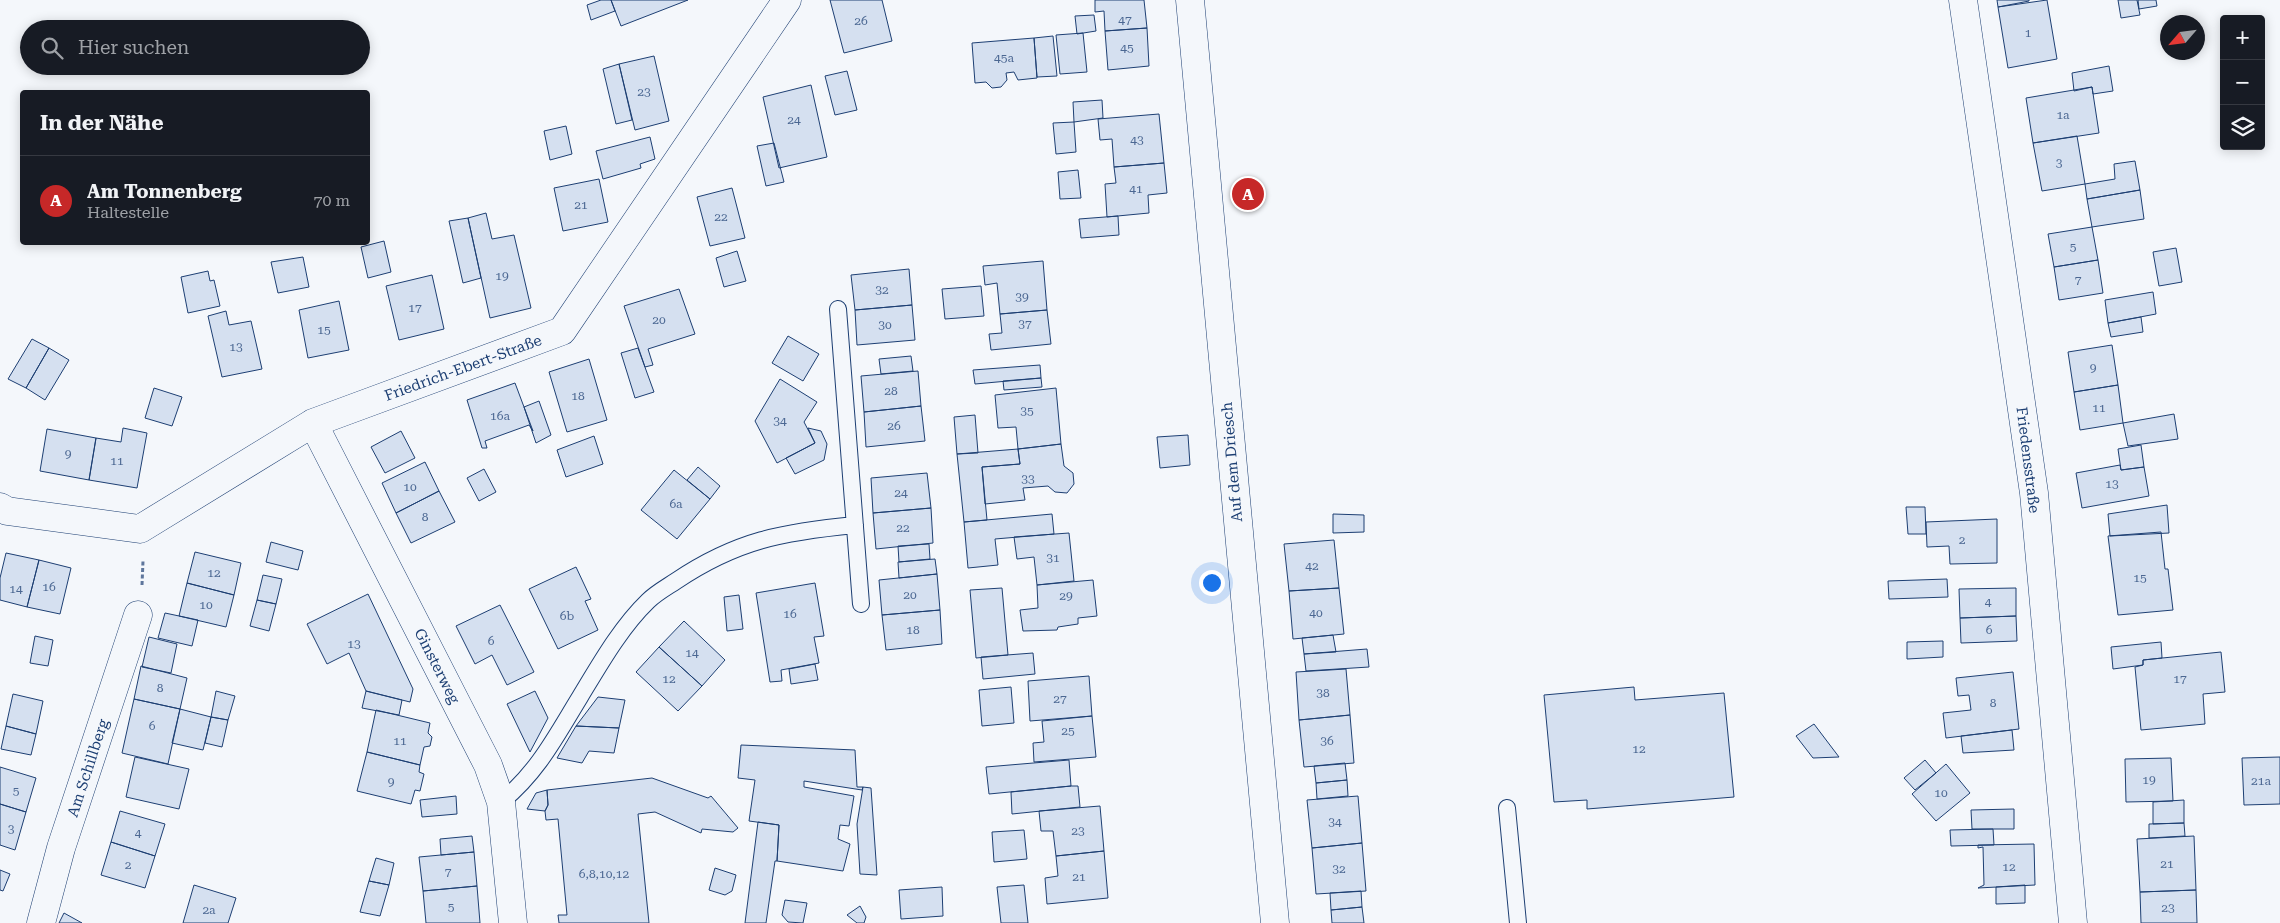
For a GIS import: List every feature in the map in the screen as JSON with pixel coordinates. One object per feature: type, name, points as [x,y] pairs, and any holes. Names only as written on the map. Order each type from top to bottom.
[{"type":"street","name":"Friedrich-Ebert-Straße","points":[[140,529],[313,423],[562,331],[786,0]]},
{"type":"street","name":"Auf dem Driesch","points":[[1190,0],[1275,923]]},
{"type":"street","name":"Friedensstraße","points":[[1963,0],[2034,493],[2073,923]]},
{"type":"street","name":"Ginsterweg","points":[[313,423],[488,765],[501,802],[513,923]]},
{"type":"street","points":[[0,507],[7,511],[140,529]]},
{"type":"street","name":"Am Schillberg","points":[[41,923],[62,848],[138,615]]},
{"type":"lane","points":[[838,309],[860,604]]},
{"type":"lane","points":[[501,802],[523,784],[541,760],[627,626],[649,600],[687,574],[743,545],[777,534],[855,525]]},
{"type":"lane","points":[[1507,808],[1518,923]]},
{"type":"path","points":[[138,615],[144,573],[140,529]]},
{"type":"building","points":[[601,0],[611,0],[615,11],[591,20],[587,5]]},
{"type":"building","points":[[611,0],[688,0],[621,26]]},
{"type":"building","points":[[830,0],[882,0],[892,41],[844,53]]},
{"type":"building","points":[[1095,0],[1144,0],[1147,28],[1105,31],[1104,11],[1095,12]]},
{"type":"building","points":[[1997,0],[2029,0],[2029,1],[1998,7]]},
{"type":"building","points":[[2047,0],[2057,59],[2008,68],[1998,7]]},
{"type":"building","points":[[2118,0],[2137,0],[2140,15],[2121,18]]},
{"type":"building","points":[[2138,0],[2156,0],[2157,6],[2139,9]]},
{"type":"building","points":[[1094,15],[1096,31],[1077,34],[1075,16]]},
{"type":"building","points":[[1147,28],[1149,66],[1108,70],[1105,31]]},
{"type":"building","points":[[1083,33],[1087,72],[1060,74],[1056,35]]},
{"type":"building","points":[[1053,36],[1057,76],[1037,77],[1034,38]]},
{"type":"building","points":[[1034,38],[1037,78],[1018,80],[1014,72],[1006,73],[1007,80],[1001,87],[992,88],[986,82],[975,83],[972,43]]},
{"type":"building","points":[[654,56],[669,121],[635,130],[619,64]]},
{"type":"building","points":[[619,64],[632,120],[616,124],[603,69]]},
{"type":"building","points":[[2109,66],[2113,91],[2093,94],[2092,87],[2074,91],[2072,73]]},
{"type":"building","points":[[847,71],[857,110],[835,115],[825,76]]},
{"type":"building","points":[[811,85],[827,157],[779,168],[763,97]]},
{"type":"building","points":[[2092,87],[2099,133],[2033,143],[2026,98]]},
{"type":"building","points":[[1102,100],[1103,118],[1074,122],[1073,102]]},
{"type":"building","points":[[1159,114],[1164,163],[1114,167],[1112,139],[1100,140],[1098,119]]},
{"type":"building","points":[[1074,122],[1076,152],[1056,154],[1053,123]]},
{"type":"building","points":[[566,126],[572,154],[550,160],[544,131]]},
{"type":"building","points":[[2077,136],[2085,184],[2042,191],[2033,143]]},
{"type":"building","points":[[650,137],[655,159],[640,164],[641,168],[603,179],[596,151]]},
{"type":"building","points":[[774,143],[784,182],[766,186],[757,146]]},
{"type":"building","points":[[2135,161],[2140,190],[2087,199],[2085,184],[2115,179],[2114,164]]},
{"type":"building","points":[[1164,163],[1167,193],[1148,195],[1149,213],[1107,217],[1105,184],[1116,183],[1114,167]]},
{"type":"building","points":[[1078,170],[1081,198],[1060,199],[1058,172]]},
{"type":"building","points":[[599,179],[608,222],[563,231],[554,188]]},
{"type":"building","points":[[732,188],[745,238],[710,246],[697,197]]},
{"type":"building","points":[[2140,190],[2144,219],[2092,227],[2087,199]]},
{"type":"building","points":[[486,213],[492,239],[514,235],[531,308],[490,318],[468,218]]},
{"type":"building","points":[[1118,216],[1119,235],[1081,238],[1079,219]]},
{"type":"building","points":[[468,218],[481,278],[463,283],[449,221]]},
{"type":"building","points":[[2092,227],[2098,260],[2054,267],[2048,234]]},
{"type":"building","points":[[384,241],[391,272],[368,278],[361,247]]},
{"type":"building","points":[[2176,248],[2182,282],[2159,286],[2153,252]]},
{"type":"building","points":[[737,251],[746,281],[724,287],[716,258]]},
{"type":"building","points":[[303,257],[309,287],[278,293],[271,262]]},
{"type":"building","points":[[2098,260],[2103,293],[2059,300],[2054,267]]},
{"type":"building","points":[[1043,261],[1047,310],[1000,314],[997,283],[985,285],[983,266]]},
{"type":"building","points":[[909,269],[912,305],[855,310],[851,275]]},
{"type":"building","points":[[208,271],[210,281],[214,280],[220,306],[188,313],[181,277]]},
{"type":"building","points":[[432,275],[444,329],[399,340],[386,286]]},
{"type":"building","points":[[981,286],[984,316],[945,319],[942,289]]},
{"type":"building","points":[[679,289],[695,334],[648,349],[653,365],[645,367],[624,306]]},
{"type":"building","points":[[2153,292],[2156,314],[2108,323],[2105,300]]},
{"type":"building","points":[[339,301],[349,350],[308,358],[299,310]]},
{"type":"building","points":[[912,305],[915,340],[857,345],[855,310]]},
{"type":"building","points":[[1047,310],[1051,344],[991,350],[989,334],[1002,333],[1000,314]]},
{"type":"building","points":[[226,311],[229,325],[251,321],[262,369],[222,377],[208,316]]},
{"type":"building","points":[[2141,317],[2143,332],[2111,337],[2108,323]]},
{"type":"building","points":[[788,336],[819,354],[803,381],[772,363]]},
{"type":"building","points":[[32,339],[49,348],[26,388],[8,379]]},
{"type":"building","points":[[2112,345],[2118,385],[2074,392],[2068,352]]},
{"type":"building","points":[[49,348],[69,360],[45,400],[26,388]]},
{"type":"building","points":[[638,348],[654,392],[635,398],[621,353]]},
{"type":"building","points":[[911,356],[913,371],[881,374],[879,359]]},
{"type":"building","points":[[589,359],[607,420],[567,432],[549,372]]},
{"type":"building","points":[[1040,365],[1041,378],[975,384],[973,370]]},
{"type":"building","points":[[918,371],[921,406],[864,412],[861,376]]},
{"type":"building","points":[[1041,378],[1042,387],[1004,390],[1003,381]]},
{"type":"building","points":[[780,379],[817,402],[804,422],[815,443],[777,463],[755,421]]},
{"type":"building","points":[[515,383],[533,431],[529,425],[485,441],[487,448],[482,448],[467,400]]},
{"type":"building","points":[[2118,385],[2123,423],[2080,430],[2074,392]]},
{"type":"building","points":[[154,388],[182,397],[172,426],[145,418]]},
{"type":"building","points":[[1056,388],[1061,444],[1018,449],[1016,427],[998,428],[995,395]]},
{"type":"building","points":[[539,401],[551,435],[536,443],[524,407]]},
{"type":"building","points":[[921,406],[925,441],[866,447],[864,412]]},
{"type":"building","points":[[2174,414],[2178,439],[2128,446],[2123,423]]},
{"type":"building","points":[[975,415],[978,453],[957,454],[954,417]]},
{"type":"building","points":[[123,428],[147,433],[137,488],[89,480],[96,438],[121,442]]},
{"type":"building","points":[[808,428],[821,431],[827,444],[824,460],[795,474],[786,458],[815,443]]},
{"type":"building","points":[[47,429],[96,438],[89,480],[40,471]]},
{"type":"building","points":[[401,431],[415,458],[385,473],[371,447]]},
{"type":"building","points":[[1188,435],[1190,465],[1160,468],[1157,437]]},
{"type":"building","points":[[594,436],[603,464],[566,477],[557,450]]},
{"type":"building","points":[[1061,444],[1064,466],[1073,473],[1074,484],[1067,493],[1055,492],[1048,486],[1023,488],[1025,500],[985,504],[982,467],[1020,464],[1018,449]]},
{"type":"building","points":[[2141,445],[2144,467],[2121,470],[2118,449]]},
{"type":"building","points":[[1018,449],[1020,464],[982,467],[987,520],[964,522],[957,454]]},
{"type":"building","points":[[425,462],[439,491],[396,513],[382,483]]},
{"type":"building","points":[[2120,465],[2121,470],[2144,467],[2149,496],[2082,508],[2076,473]]},
{"type":"building","points":[[698,467],[720,486],[710,499],[687,480]]},
{"type":"building","points":[[484,469],[496,492],[479,501],[467,478]]},
{"type":"building","points":[[674,470],[710,499],[677,539],[641,510]]},
{"type":"building","points":[[927,473],[931,508],[873,513],[871,478]]},
{"type":"building","points":[[439,491],[455,522],[411,543],[396,513]]},
{"type":"building","points":[[2167,505],[2169,533],[2110,536],[2108,514]]},
{"type":"building","points":[[1906,507],[1925,507],[1926,534],[1908,534]]},
{"type":"building","points":[[931,508],[933,543],[876,549],[873,513]]},
{"type":"building","points":[[1052,514],[1054,534],[995,539],[998,565],[968,568],[964,522]]},
{"type":"building","points":[[1333,514],[1364,515],[1364,532],[1333,533]]},
{"type":"building","points":[[1997,519],[1997,563],[1950,564],[1949,546],[1927,547],[1926,522]]},
{"type":"building","points":[[2161,532],[2165,569],[2168,569],[2173,610],[2118,615],[2108,536]]},
{"type":"building","points":[[1069,533],[1074,581],[1037,585],[1034,557],[1017,559],[1014,537]]},
{"type":"building","points":[[1334,540],[1339,588],[1289,591],[1284,544]]},
{"type":"building","points":[[271,542],[303,551],[298,570],[266,562]]},
{"type":"building","points":[[929,544],[930,559],[899,562],[898,546]]},
{"type":"building","points":[[195,552],[241,563],[234,595],[187,583]]},
{"type":"building","points":[[6,553],[39,560],[27,607],[0,600],[0,578]]},
{"type":"building","points":[[935,559],[937,574],[899,578],[898,562]]},
{"type":"building","points":[[39,560],[71,568],[60,614],[27,607]]},
{"type":"building","points":[[576,567],[591,599],[585,601],[598,630],[558,649],[529,589]]},
{"type":"building","points":[[937,574],[940,610],[882,615],[879,580]]},
{"type":"building","points":[[263,575],[282,579],[276,604],[257,600]]},
{"type":"building","points":[[1947,579],[1948,597],[1889,599],[1888,581]]},
{"type":"building","points":[[1093,580],[1097,616],[1078,618],[1078,624],[1058,627],[1057,630],[1023,631],[1020,610],[1038,608],[1037,585]]},
{"type":"building","points":[[187,583],[234,595],[226,627],[179,616]]},
{"type":"building","points":[[815,583],[824,636],[814,637],[819,663],[781,670],[782,681],[770,682],[756,593]]},
{"type":"building","points":[[1002,588],[1008,655],[976,658],[970,590]]},
{"type":"building","points":[[1339,588],[1344,634],[1293,639],[1289,591]]},
{"type":"building","points":[[2016,588],[2016,616],[1960,618],[1959,589]]},
{"type":"building","points":[[368,594],[413,689],[410,702],[366,691],[349,653],[327,664],[307,624]]},
{"type":"building","points":[[739,595],[743,629],[727,631],[724,597]]},
{"type":"building","points":[[257,600],[276,604],[269,631],[250,626]]},
{"type":"building","points":[[500,605],[534,672],[507,685],[492,655],[475,664],[456,626]]},
{"type":"building","points":[[940,610],[942,644],[886,650],[882,615]]},
{"type":"building","points":[[165,613],[198,620],[192,646],[158,638]]},
{"type":"building","points":[[2016,616],[2017,641],[1961,643],[1960,618]]},
{"type":"building","points":[[684,621],[725,660],[702,686],[659,647]]},
{"type":"building","points":[[1333,635],[1336,652],[1304,654],[1302,638]]},
{"type":"building","points":[[35,636],[53,640],[48,666],[30,663]]},
{"type":"building","points":[[149,637],[177,644],[171,673],[142,667]]},
{"type":"building","points":[[1943,641],[1943,657],[1907,659],[1907,642]]},
{"type":"building","points":[[2161,642],[2162,658],[2143,660],[2143,665],[2113,669],[2111,647]]},
{"type":"building","points":[[659,647],[702,686],[678,711],[636,672]]},
{"type":"building","points":[[1367,649],[1369,667],[1306,671],[1304,654]]},
{"type":"building","points":[[2221,652],[2225,692],[2203,694],[2205,724],[2141,730],[2135,667],[2143,665],[2143,660]]},
{"type":"building","points":[[1033,653],[1035,674],[983,679],[981,657]]},
{"type":"building","points":[[815,664],[818,680],[791,684],[789,669]]},
{"type":"building","points":[[141,666],[187,678],[180,709],[134,699]]},
{"type":"building","points":[[1346,669],[1350,715],[1299,720],[1296,672]]},
{"type":"building","points":[[2013,672],[2019,729],[1946,738],[1943,713],[1971,710],[1969,695],[1958,696],[1956,678]]},
{"type":"building","points":[[1089,676],[1092,716],[1030,721],[1028,681]]},
{"type":"building","points":[[1011,687],[1014,723],[982,726],[979,690]]},
{"type":"building","points":[[1634,687],[1635,700],[1724,693],[1734,797],[1587,809],[1587,800],[1554,802],[1544,695]]},
{"type":"building","points":[[216,691],[235,696],[228,720],[211,717]]},
{"type":"building","points":[[366,691],[402,700],[399,715],[362,708]]},
{"type":"building","points":[[535,691],[548,718],[530,752],[507,704]]},
{"type":"building","points":[[13,694],[43,701],[36,734],[6,726]]},
{"type":"building","points":[[598,697],[625,700],[619,728],[576,726]]},
{"type":"building","points":[[134,699],[180,709],[168,764],[122,753]]},
{"type":"building","points":[[180,709],[211,717],[203,750],[172,743]]},
{"type":"building","points":[[376,710],[430,723],[428,733],[432,737],[430,746],[424,747],[420,765],[367,752]]},
{"type":"building","points":[[1350,715],[1354,763],[1304,767],[1299,720]]},
{"type":"building","points":[[1092,716],[1096,757],[1034,762],[1033,743],[1044,742],[1042,721]]},
{"type":"building","points":[[211,717],[228,720],[222,747],[205,743]]},
{"type":"building","points":[[1814,724],[1839,757],[1813,758],[1796,736]]},
{"type":"building","points":[[6,726],[36,734],[31,755],[1,749]]},
{"type":"building","points":[[576,726],[619,728],[614,753],[589,751],[582,763],[557,758]]},
{"type":"building","points":[[2012,730],[2014,750],[1963,753],[1961,736]]},
{"type":"building","points":[[741,745],[855,750],[857,787],[863,787],[862,790],[804,781],[804,787],[854,796],[849,826],[840,825],[838,839],[850,844],[843,871],[777,861],[779,825],[749,821],[755,780],[738,778]]},
{"type":"building","points":[[367,752],[420,765],[419,772],[424,774],[420,791],[415,790],[411,804],[357,791]]},
{"type":"building","points":[[135,757],[189,769],[179,809],[126,797]]},
{"type":"building","points":[[2280,757],[2280,804],[2244,805],[2242,758]]},
{"type":"building","points":[[2171,758],[2173,801],[2126,802],[2125,759]]},
{"type":"building","points":[[1069,760],[1071,786],[989,794],[986,767]]},
{"type":"building","points":[[1925,760],[1936,773],[1915,790],[1904,778]]},
{"type":"building","points":[[1345,763],[1347,780],[1316,783],[1314,766]]},
{"type":"building","points":[[1946,764],[1970,793],[1936,821],[1912,794]]},
{"type":"building","points":[[0,767],[36,778],[26,812],[0,804]]},
{"type":"building","points":[[652,778],[708,798],[711,796],[738,828],[733,832],[702,829],[701,833],[655,812],[638,814],[649,923],[559,923],[558,915],[567,915],[558,819],[546,820],[547,790]]},
{"type":"building","points":[[1347,780],[1348,796],[1317,799],[1316,783]]},
{"type":"building","points":[[1078,786],[1080,807],[1012,814],[1011,792]]},
{"type":"building","points":[[863,787],[871,788],[877,875],[860,874],[857,824]]},
{"type":"building","points":[[547,790],[548,805],[545,811],[527,809],[536,793]]},
{"type":"building","points":[[456,796],[457,814],[422,817],[420,800]]},
{"type":"building","points":[[1358,796],[1362,843],[1312,848],[1307,800]]},
{"type":"building","points":[[2184,800],[2184,823],[2153,824],[2153,802]]},
{"type":"building","points":[[0,804],[26,812],[15,850],[0,845]]},
{"type":"building","points":[[1100,806],[1104,851],[1056,856],[1053,831],[1041,831],[1039,811]]},
{"type":"building","points":[[2014,809],[2014,829],[1972,829],[1971,810]]},
{"type":"building","points":[[120,811],[165,824],[155,856],[111,842]]},
{"type":"building","points":[[758,822],[779,825],[777,861],[775,861],[766,923],[745,923]]},
{"type":"building","points":[[2184,823],[2185,836],[2149,838],[2149,824]]},
{"type":"building","points":[[1993,829],[1994,845],[1951,846],[1950,830]]},
{"type":"building","points":[[1024,830],[1027,859],[994,862],[992,832]]},
{"type":"building","points":[[472,836],[474,852],[441,855],[440,839]]},
{"type":"building","points":[[2194,836],[2196,890],[2140,892],[2137,839]]},
{"type":"building","points":[[111,842],[155,856],[145,888],[101,875]]},
{"type":"building","points":[[1362,843],[1366,891],[1316,894],[1312,848]]},
{"type":"building","points":[[2034,844],[2035,885],[1978,888],[1984,885],[1983,847],[1978,848],[1978,845]]},
{"type":"building","points":[[1104,851],[1108,898],[1047,904],[1045,878],[1058,876],[1056,856]]},
{"type":"building","points":[[474,852],[477,886],[423,891],[419,857]]},
{"type":"building","points":[[376,858],[394,863],[389,885],[369,881]]},
{"type":"building","points":[[715,868],[736,875],[732,891],[725,895],[709,890]]},
{"type":"building","points":[[0,870],[10,874],[3,891],[0,890]]},
{"type":"building","points":[[369,881],[389,885],[380,916],[360,912]]},
{"type":"building","points":[[194,885],[236,898],[228,923],[183,923]]},
{"type":"building","points":[[1024,885],[1028,923],[1001,923],[997,887]]},
{"type":"building","points":[[2025,885],[2025,903],[1996,904],[1996,887]]},
{"type":"building","points":[[477,886],[480,923],[426,923],[423,891]]},
{"type":"building","points":[[942,887],[943,916],[901,919],[899,890]]},
{"type":"building","points":[[2196,890],[2197,923],[2141,923],[2140,892]]},
{"type":"building","points":[[1361,891],[1362,907],[1331,910],[1330,893]]},
{"type":"building","points":[[785,900],[807,903],[803,923],[788,922],[782,915]]},
{"type":"building","points":[[860,906],[866,917],[864,923],[857,923],[847,915]]},
{"type":"building","points":[[1362,907],[1364,923],[1332,923],[1331,910]]},
{"type":"building","points":[[64,913],[82,923],[59,923]]},
{"type":"place","name":"Am Tonnenberg","points":[[1248,194]]}]
